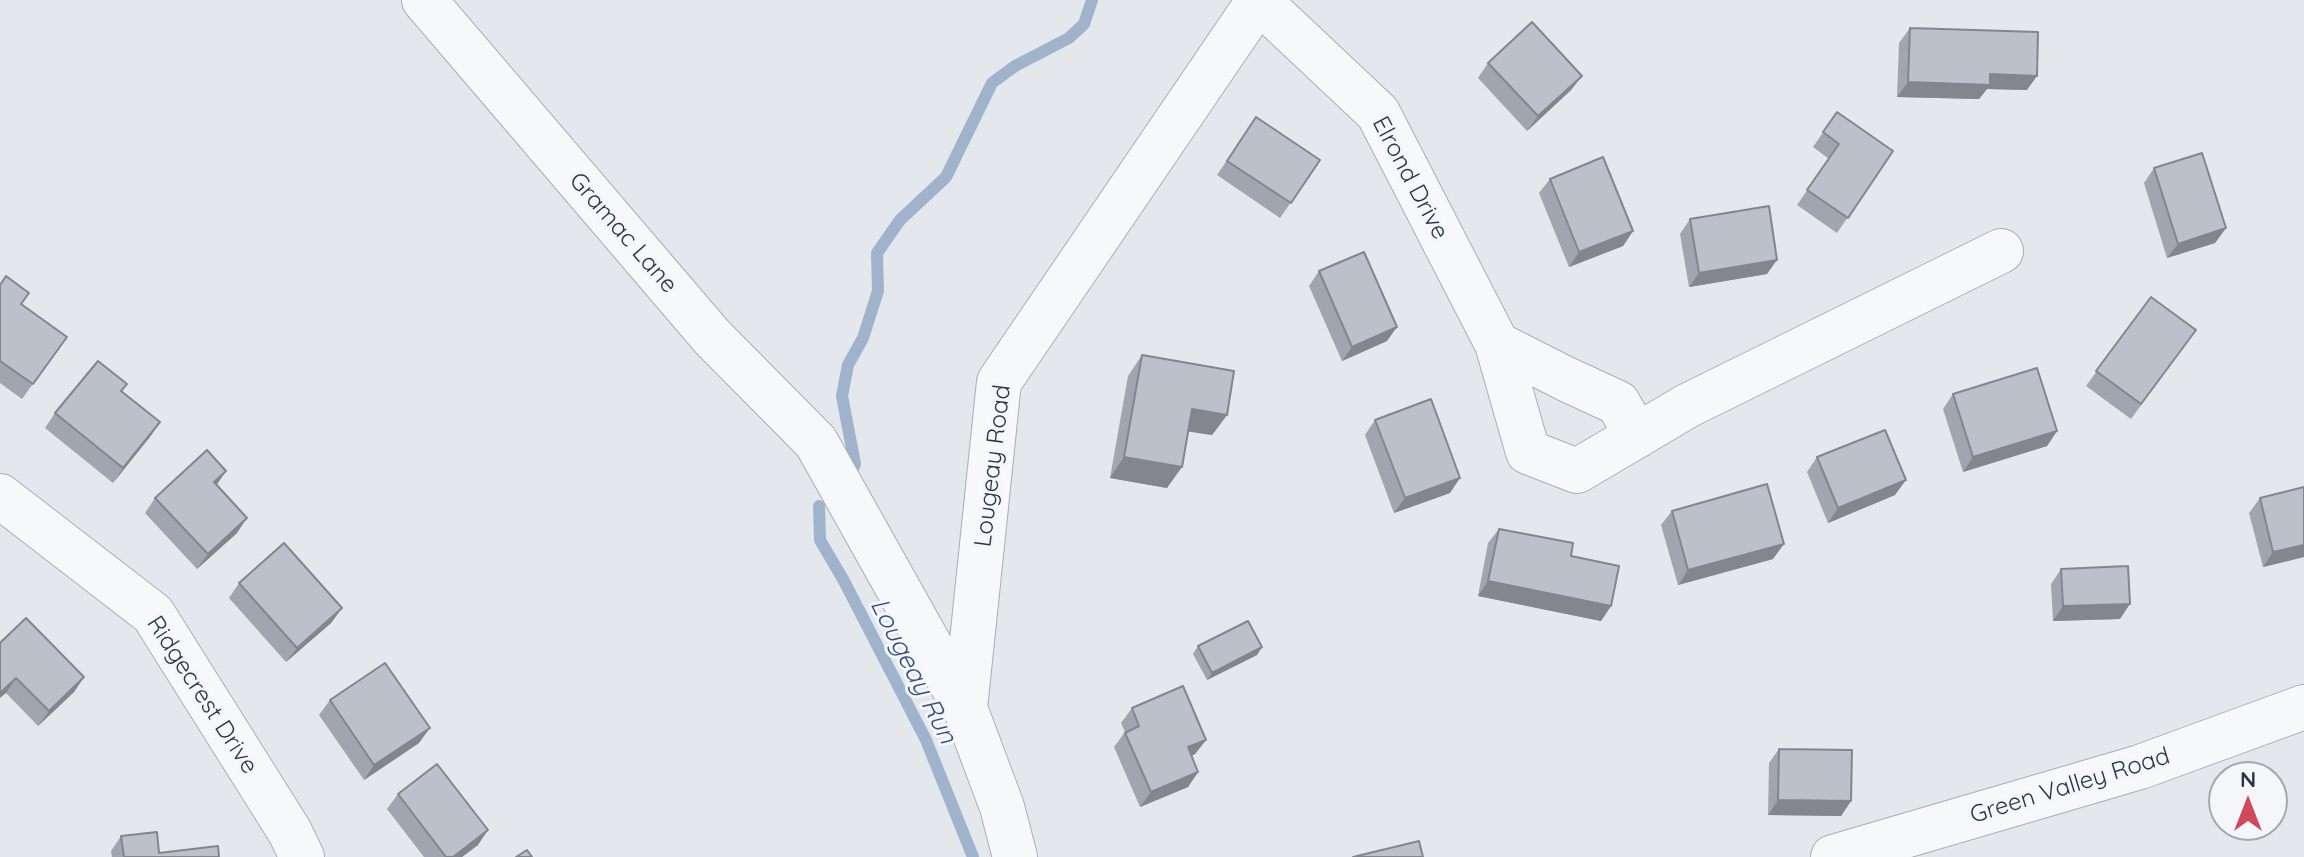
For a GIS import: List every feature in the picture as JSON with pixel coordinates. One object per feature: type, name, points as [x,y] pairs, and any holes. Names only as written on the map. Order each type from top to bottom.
[{"type":"street","name":"Gramac Lane","points":[[424,0],[712,337],[816,442],[965,708]]},
{"type":"street","name":"Elrond Drive","points":[[1259,0],[1378,113],[1497,344],[1528,452],[1577,471],[1687,406],[2001,251]]},
{"type":"street","name":"Lougeay Road","points":[[1015,857],[1002,807],[965,708],[999,382],[1259,0]]},
{"type":"street","points":[[1497,344],[1618,403],[1637,436]]},
{"type":"street","name":"Ridgecrest Drive","points":[[0,496],[153,614],[290,832],[302,857]]},
{"type":"street","name":"Green Valley Road","points":[[1833,857],[2140,767],[2304,707]]},
{"type":"building","points":[[1532,22],[1582,76],[1538,116],[1488,63]]},
{"type":"building","points":[[1910,28],[2038,32],[2037,76],[1990,74],[1990,85],[1908,82]]},
{"type":"building","points":[[1837,112],[1893,151],[1848,218],[1807,190],[1839,144],[1823,132]]},
{"type":"building","points":[[1256,117],[1320,160],[1291,203],[1227,161]]},
{"type":"building","points":[[2202,153],[2226,228],[2178,244],[2154,168]]},
{"type":"building","points":[[1603,157],[1633,231],[1579,252],[1550,179]]},
{"type":"building","points":[[1769,206],[1777,260],[1699,273],[1690,219]]},
{"type":"building","points":[[1364,252],[1397,327],[1352,347],[1319,271]]},
{"type":"building","points":[[6,276],[29,293],[21,304],[67,337],[33,384],[0,361],[0,285]]},
{"type":"building","points":[[2151,297],[2196,330],[2141,404],[2096,371]]},
{"type":"building","points":[[1142,355],[1234,371],[1227,415],[1192,409],[1182,467],[1124,457]]},
{"type":"building","points":[[98,361],[127,384],[121,391],[160,422],[123,468],[55,413]]},
{"type":"building","points":[[2037,368],[2057,431],[1973,457],[1953,394]]},
{"type":"building","points":[[1431,399],[1460,478],[1405,498],[1375,420]]},
{"type":"building","points":[[1885,430],[1906,480],[1838,508],[1817,457]]},
{"type":"building","points":[[207,450],[226,471],[214,482],[247,518],[208,554],[155,498]]},
{"type":"building","points":[[1767,484],[1784,544],[1688,570],[1672,511]]},
{"type":"building","points":[[2304,487],[2304,545],[2273,552],[2260,498]]},
{"type":"building","points":[[1499,529],[1573,543],[1571,556],[1619,566],[1611,606],[1488,581]]},
{"type":"building","points":[[284,543],[342,608],[297,648],[239,583]]},
{"type":"building","points":[[2128,566],[2130,604],[2063,606],[2061,569]]},
{"type":"building","points":[[26,618],[84,677],[49,711],[16,678],[0,693],[0,643]]},
{"type":"building","points":[[1248,621],[1262,647],[1212,673],[1198,646]]},
{"type":"building","points":[[385,663],[430,728],[374,765],[330,700]]},
{"type":"building","points":[[1183,686],[1206,740],[1188,747],[1198,772],[1151,792],[1125,733],[1139,726],[1132,708]]},
{"type":"building","points":[[1779,749],[1852,750],[1851,801],[1778,800]]},
{"type":"building","points":[[437,764],[488,830],[453,857],[446,857],[398,794]]},
{"type":"building","points":[[157,832],[159,853],[218,846],[219,857],[124,857],[121,836]]},
{"type":"building","points":[[1419,841],[1423,857],[1353,857]]},
{"type":"building","points":[[527,850],[532,857],[516,857]]},
{"type":"waterway","name":"Lougeay Run","points":[[851,473],[855,464],[842,396],[848,365],[863,338],[878,291],[877,253],[900,220],[946,177],[992,83],[1015,66],[1069,38],[1084,24],[1092,0]]},
{"type":"waterway","name":"Lougeay Run","points":[[819,506],[820,540],[926,740],[973,857]]}]
